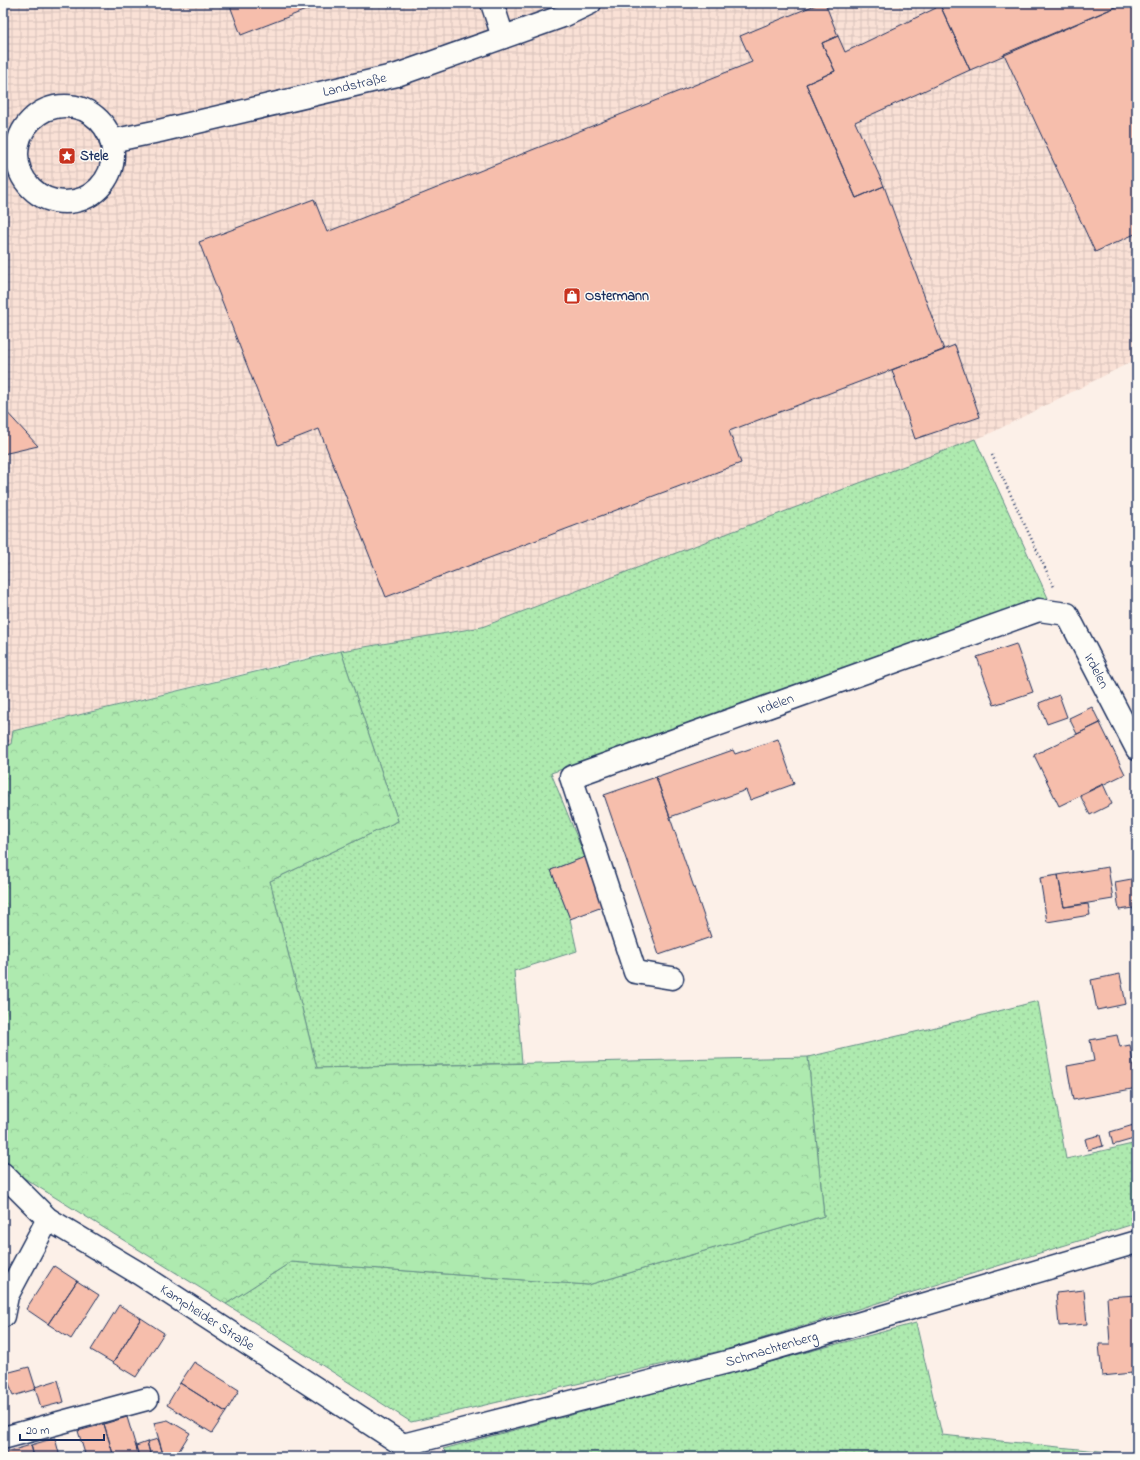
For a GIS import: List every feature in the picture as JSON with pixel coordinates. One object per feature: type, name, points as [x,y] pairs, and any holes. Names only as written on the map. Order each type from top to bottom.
[{"type":"street","points":[[492,3],[503,37]]},
{"type":"street","name":"Landstraße","points":[[111,141],[397,75],[563,16],[590,3]]},
{"type":"street","points":[[69,106],[89,113],[105,128],[111,141],[113,156],[110,171],[102,185],[91,195],[76,201],[55,201],[45,198],[32,190],[10,165],[21,134],[29,121],[41,112],[54,107],[69,106]]},
{"type":"street","name":"Irdelen","points":[[672,978],[635,972],[571,777],[1039,610],[1067,614],[1137,749]]},
{"type":"street","name":"Kampheider Straße","points":[[3,1174],[48,1219],[140,1274],[409,1451]]},
{"type":"street","points":[[4,1303],[48,1219]]},
{"type":"street","name":"Schmachtenberg","points":[[409,1451],[731,1361],[1137,1242]]},
{"type":"street","points":[[3,1438],[147,1399]]},
{"type":"path","points":[[992,455],[1067,614]]},
{"type":"shaded area","points":[[3,3],[1137,3],[1137,359],[989,434],[482,627],[321,654],[13,731],[11,744],[3,746]]},
{"type":"green space","points":[[975,439],[1048,598],[551,773],[585,857],[551,870],[570,919],[577,951],[514,971],[522,1063],[317,1068],[270,881],[398,821],[341,651],[482,627]]},
{"type":"green space","points":[[341,651],[398,821],[270,881],[317,1068],[808,1057],[824,1216],[588,1285],[291,1262],[226,1304],[16,1173],[3,1157],[3,746],[11,744],[13,731]]},
{"type":"green space","points":[[1038,1001],[1066,1159],[1137,1143],[1137,1223],[725,1350],[411,1422],[226,1304],[291,1262],[588,1285],[824,1216],[808,1057]]},
{"type":"green space","points":[[916,1323],[942,1435],[1137,1455],[1137,1457],[451,1457],[443,1449]]},
{"type":"building","points":[[229,3],[324,3],[241,35]]},
{"type":"building","name":"Ostermann","points":[[820,3],[825,3],[838,36],[822,43],[835,71],[806,84],[856,198],[884,186],[944,350],[729,431],[741,463],[386,597],[319,429],[278,445],[199,242],[314,199],[327,232],[752,62],[740,36]]},
{"type":"building","points":[[934,3],[939,3],[970,70],[855,122],[884,186],[856,198],[806,84],[835,71],[822,43],[838,36],[845,52],[936,8]]},
{"type":"building","points":[[939,3],[1125,3],[970,70]]},
{"type":"building","points":[[1125,3],[1137,3],[1137,233],[1095,252],[1004,54]]},
{"type":"building","points":[[955,345],[980,417],[915,439],[892,370]]},
{"type":"building","points":[[3,408],[38,446],[3,454]]},
{"type":"building","points":[[1016,644],[1033,692],[994,705],[977,657]]},
{"type":"building","points":[[1059,695],[1067,717],[1047,724],[1039,703]]},
{"type":"building","points":[[1092,707],[1100,723],[1077,734],[1069,718]]},
{"type":"building","points":[[3,717],[8,742],[3,743]]},
{"type":"building","points":[[1100,723],[1125,774],[1059,806],[1034,755]]},
{"type":"building","points":[[778,739],[794,784],[750,800],[746,790],[670,817],[656,777],[733,750],[735,754]]},
{"type":"building","points":[[656,777],[711,937],[659,955],[604,795]]},
{"type":"building","points":[[1103,784],[1112,804],[1090,815],[1080,795]]},
{"type":"building","points":[[585,857],[605,906],[570,919],[551,870]]},
{"type":"building","points":[[1108,867],[1113,899],[1064,907],[1058,875]]},
{"type":"building","points":[[1058,875],[1064,907],[1088,904],[1090,915],[1047,922],[1040,878]]},
{"type":"building","points":[[1137,878],[1136,927],[1133,908],[1119,910],[1115,882]]},
{"type":"building","points":[[1120,974],[1126,1004],[1097,1010],[1091,980]]},
{"type":"building","points":[[1117,1035],[1120,1047],[1130,1045],[1137,1088],[1073,1100],[1067,1066],[1094,1061],[1090,1040]]},
{"type":"building","points":[[1137,1124],[1137,1138],[1113,1145],[1110,1132]]},
{"type":"building","points":[[1100,1135],[1103,1146],[1088,1150],[1085,1139]]},
{"type":"building","points":[[54,1266],[77,1281],[48,1324],[26,1309]]},
{"type":"building","points":[[77,1281],[99,1295],[71,1339],[48,1324]]},
{"type":"building","points":[[1084,1290],[1087,1324],[1059,1326],[1056,1293]]},
{"type":"building","points":[[1137,1295],[1137,1399],[1134,1399],[1132,1373],[1102,1376],[1099,1344],[1110,1344],[1107,1297]]},
{"type":"building","points":[[119,1305],[141,1318],[113,1363],[91,1350]]},
{"type":"building","points":[[141,1318],[164,1333],[136,1377],[113,1363]]},
{"type":"building","points":[[194,1362],[239,1390],[226,1412],[180,1383]]},
{"type":"building","points":[[29,1367],[36,1389],[13,1396],[6,1373]]},
{"type":"building","points":[[58,1380],[64,1402],[41,1408],[35,1387]]},
{"type":"building","points":[[180,1383],[226,1412],[212,1433],[167,1405]]},
{"type":"building","points":[[127,1417],[139,1457],[114,1457],[104,1424]]},
{"type":"building","points":[[168,1420],[190,1433],[177,1454],[164,1457],[154,1423]]},
{"type":"building","points":[[104,1424],[114,1457],[86,1457],[78,1431]]},
{"type":"building","points":[[55,1438],[60,1457],[34,1457],[31,1445]]},
{"type":"building","points":[[158,1439],[164,1457],[151,1457],[147,1442]]},
{"type":"building","points":[[147,1442],[151,1457],[139,1457],[136,1446]]},
{"type":"building","points":[[31,1445],[34,1457],[8,1457],[6,1452]]},
{"type":"place","name":"Stele","points":[[67,156]]},
{"type":"place","name":"Ostermann","points":[[572,296]]}]
